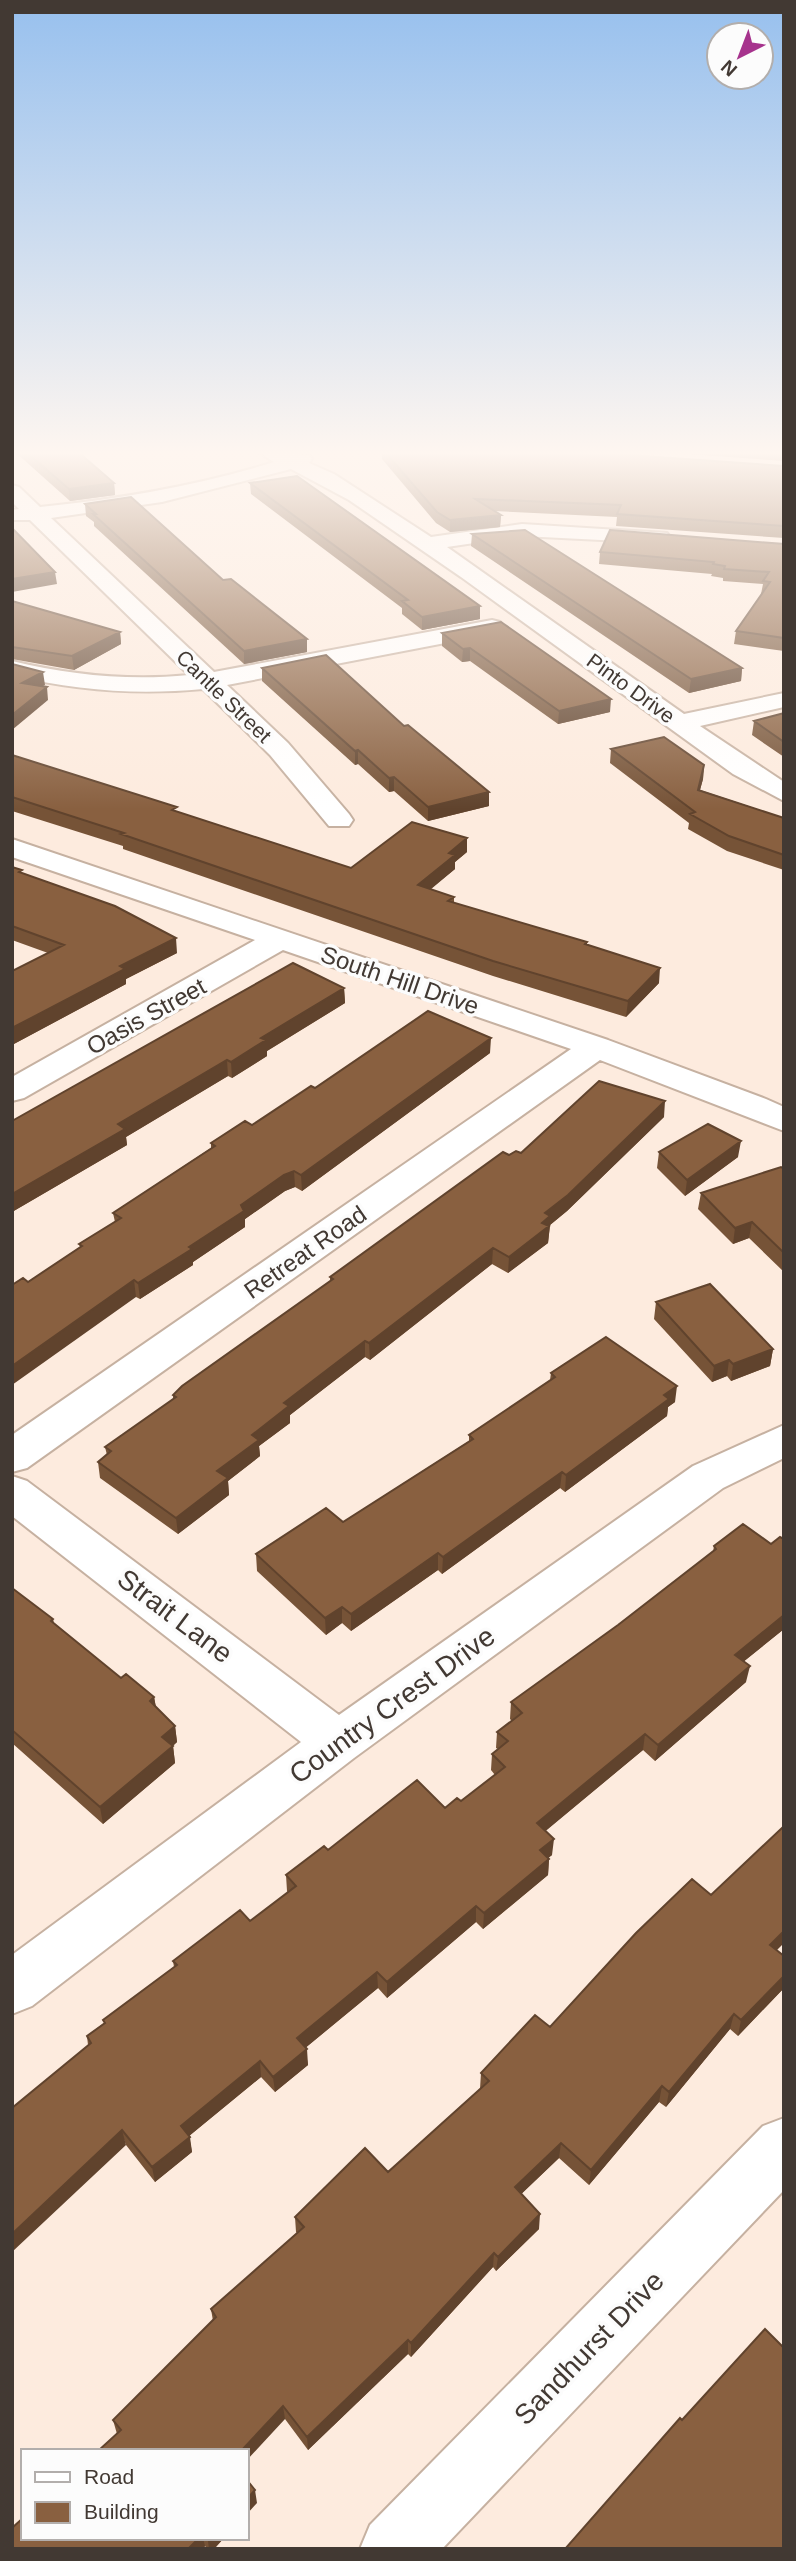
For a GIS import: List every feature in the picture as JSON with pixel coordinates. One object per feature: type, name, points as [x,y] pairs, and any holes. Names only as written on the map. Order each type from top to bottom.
[{"type":"street","name":"Cantle Street","points":[[86,571],[211,683],[279,749],[339,820]]},
{"type":"street","name":"Pinto Drive","points":[[465,571],[679,723],[784,793]]},
{"type":"street","points":[[12,668],[76,683],[117,687],[211,683],[534,618]]},
{"type":"street","points":[[679,723],[784,700]]},
{"type":"street","name":"South Hill Drive","points":[[12,847],[597,1047],[754,1106],[784,1121]]},
{"type":"street","name":"Oasis Street","points":[[12,1091],[280,939]]},
{"type":"street","name":"Retreat Road","points":[[12,1457],[597,1047]]},
{"type":"street","name":"Country Crest Drive","points":[[12,1988],[337,1744],[708,1477],[784,1440]]},
{"type":"street","name":"Strait Lane","points":[[12,1492],[314,1723],[337,1744]]},
{"type":"street","name":"Sandhurst Drive","points":[[394,2549],[784,2147]]},
{"type":"building","points":[[12,571],[55,572],[12,579]]},
{"type":"building","points":[[155,571],[212,571],[223,580],[231,579],[307,639],[244,651]]},
{"type":"building","points":[[368,571],[430,571],[480,606],[422,617],[402,601],[408,600]]},
{"type":"building","points":[[527,571],[589,571],[742,668],[691,679]]},
{"type":"building","points":[[747,571],[784,571],[784,638],[736,631],[770,582],[763,581],[769,572]]},
{"type":"building","points":[[12,601],[120,632],[72,656],[12,647]]},
{"type":"building","points":[[501,622],[611,699],[559,711],[470,648],[463,649],[442,633]]},
{"type":"building","points":[[326,655],[404,726],[408,725],[489,792],[428,807],[394,777],[389,778],[358,750],[355,751],[262,668]]},
{"type":"building","points":[[12,664],[43,672],[22,683],[47,687],[12,715]]},
{"type":"building","points":[[784,713],[784,742],[754,721]]},
{"type":"building","points":[[664,737],[704,765],[698,790],[784,818],[784,855],[729,836],[690,814],[695,812],[611,749]]},
{"type":"building","points":[[12,755],[177,807],[172,810],[351,868],[412,822],[467,838],[449,853],[455,855],[418,885],[454,897],[448,901],[587,942],[585,944],[660,968],[628,1001],[493,961],[12,797]]},
{"type":"building","points":[[12,867],[22,870],[19,872],[115,906],[176,938],[120,966],[125,969],[12,1028],[12,971],[64,945],[12,926]]},
{"type":"building","points":[[293,963],[344,988],[261,1038],[266,1040],[231,1062],[227,1060],[118,1124],[125,1129],[12,1194],[12,1121]]},
{"type":"building","points":[[428,1011],[491,1038],[301,1175],[294,1171],[284,1175],[241,1205],[244,1211],[189,1247],[192,1249],[138,1283],[134,1280],[12,1366],[12,1285],[23,1278],[28,1282],[82,1246],[79,1244],[121,1218],[113,1213],[215,1146],[211,1143],[245,1121],[252,1125],[311,1086],[315,1088]]},
{"type":"building","points":[[599,1081],[665,1101],[568,1195],[545,1213],[550,1216],[542,1223],[549,1226],[509,1257],[493,1248],[369,1343],[365,1341],[284,1403],[289,1406],[252,1435],[259,1440],[217,1471],[228,1478],[176,1518],[98,1462],[111,1451],[105,1447],[176,1397],[173,1395],[182,1386],[333,1279],[330,1277],[503,1152],[509,1155],[516,1151],[521,1153]]},
{"type":"building","points":[[708,1124],[741,1141],[687,1180],[659,1152]]},
{"type":"building","points":[[781,1167],[784,1169],[784,1253],[752,1222],[735,1228],[701,1193]]},
{"type":"building","points":[[710,1284],[773,1349],[733,1364],[729,1360],[714,1366],[656,1302]]},
{"type":"building","points":[[606,1337],[677,1386],[664,1395],[669,1399],[566,1475],[562,1472],[443,1557],[438,1553],[351,1614],[342,1607],[325,1618],[256,1554],[326,1508],[343,1522],[473,1439],[469,1435],[555,1377],[551,1373]]},
{"type":"building","points":[[743,1524],[771,1544],[780,1537],[784,1539],[784,1615],[735,1655],[750,1666],[658,1745],[645,1734],[537,1823],[554,1839],[540,1850],[549,1859],[484,1913],[476,1906],[387,1982],[377,1972],[297,2038],[307,2049],[273,2077],[260,2061],[181,2126],[190,2137],[152,2167],[122,2130],[12,2234],[12,2108],[91,2043],[87,2036],[105,2023],[103,2020],[177,1965],[173,1961],[240,1910],[250,1921],[296,1886],[286,1875],[324,1846],[328,1850],[417,1780],[445,1808],[457,1798],[461,1801],[505,1767],[492,1754],[508,1741],[497,1732],[522,1713],[511,1702],[618,1625],[716,1549],[714,1546]]},
{"type":"building","points":[[12,1588],[53,1619],[51,1621],[121,1678],[126,1674],[154,1697],[150,1701],[175,1726],[162,1737],[173,1746],[100,1807],[12,1730]]},
{"type":"building","points":[[784,1826],[784,1931],[770,1945],[784,1956],[784,1976],[741,2020],[734,2014],[669,2092],[662,2086],[591,2170],[561,2143],[515,2187],[540,2214],[498,2257],[494,2253],[411,2343],[408,2340],[307,2437],[283,2406],[243,2449],[100,2449],[121,2430],[113,2420],[216,2317],[211,2309],[304,2227],[295,2217],[365,2148],[388,2172],[489,2081],[481,2073],[535,2015],[550,2027],[636,1933],[692,1879],[711,1895]]},
{"type":"building","points":[[765,2329],[784,2348],[784,2549],[565,2549],[680,2418],[682,2420]]},
{"type":"building","points":[[248,2481],[255,2490],[248,2498]]},
{"type":"building","points":[[21,2520],[21,2540],[197,2540],[188,2549],[12,2549],[12,2528]]}]
